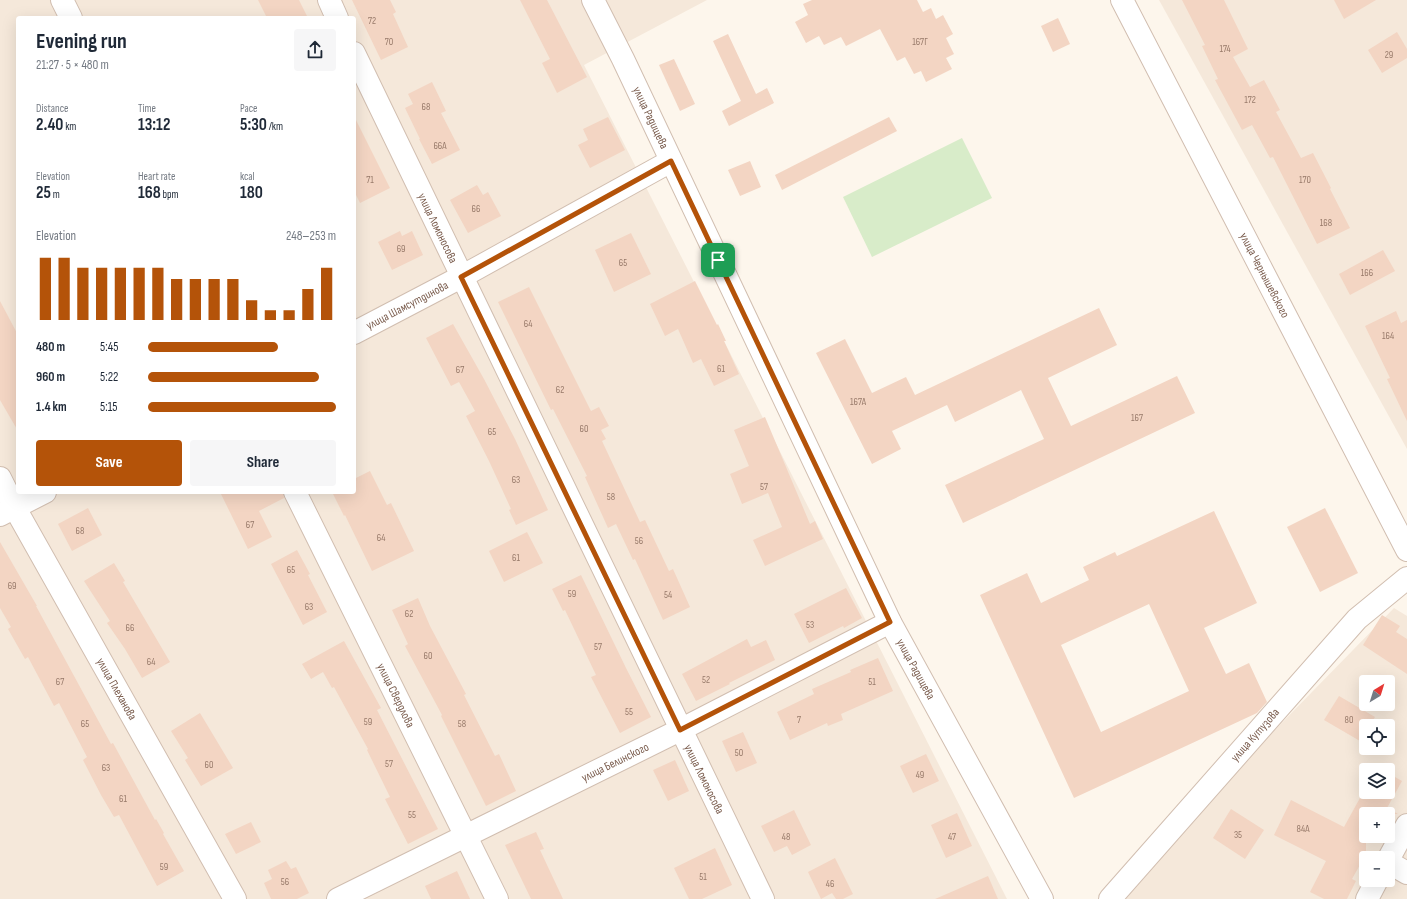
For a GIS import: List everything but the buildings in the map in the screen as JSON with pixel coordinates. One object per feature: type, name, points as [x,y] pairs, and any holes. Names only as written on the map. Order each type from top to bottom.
[{"type":"street","points":[[62,0],[69,16]]},
{"type":"street","points":[[329,0],[336,16]]},
{"type":"street","name":"улица Радищева","points":[[593,0],[623,59],[890,622],[1042,899]]},
{"type":"street","name":"улица Чернышевского","points":[[1122,0],[1407,550]]},
{"type":"street","name":"улица Ломоносова","points":[[356,57],[763,899]]},
{"type":"street","name":"улица Шамсутдинова","points":[[356,332],[461,277],[671,161]]},
{"type":"street","name":"улица Плеханова","points":[[0,478],[7,512],[235,899]]},
{"type":"street","points":[[7,512],[41,494]]},
{"type":"street","name":"улица Свердлова","points":[[296,494],[497,899]]},
{"type":"street","name":"улица Кутузова","points":[[1110,899],[1357,619],[1407,578]]},
{"type":"street","name":"улица Белинского","points":[[338,899],[680,730],[890,622]]},
{"type":"street","points":[[1393,851],[1407,825]]},
{"type":"street","points":[[1395,865],[1407,873]]},
{"type":"street","points":[[1367,899],[1373,887]]},
{"type":"shaded area","points":[[0,0],[707,0],[584,65],[1007,899],[0,899]]},
{"type":"shaded area","points":[[1159,0],[1407,0],[1407,449]]},
{"type":"shaded area","points":[[1394,608],[1407,616],[1407,899],[1110,899]]},
{"type":"green space","points":[[962,138],[992,198],[872,257],[843,197]]},
{"type":"route","points":[[671,161],[718,260],[890,622],[680,730],[461,277],[671,161]]}]
